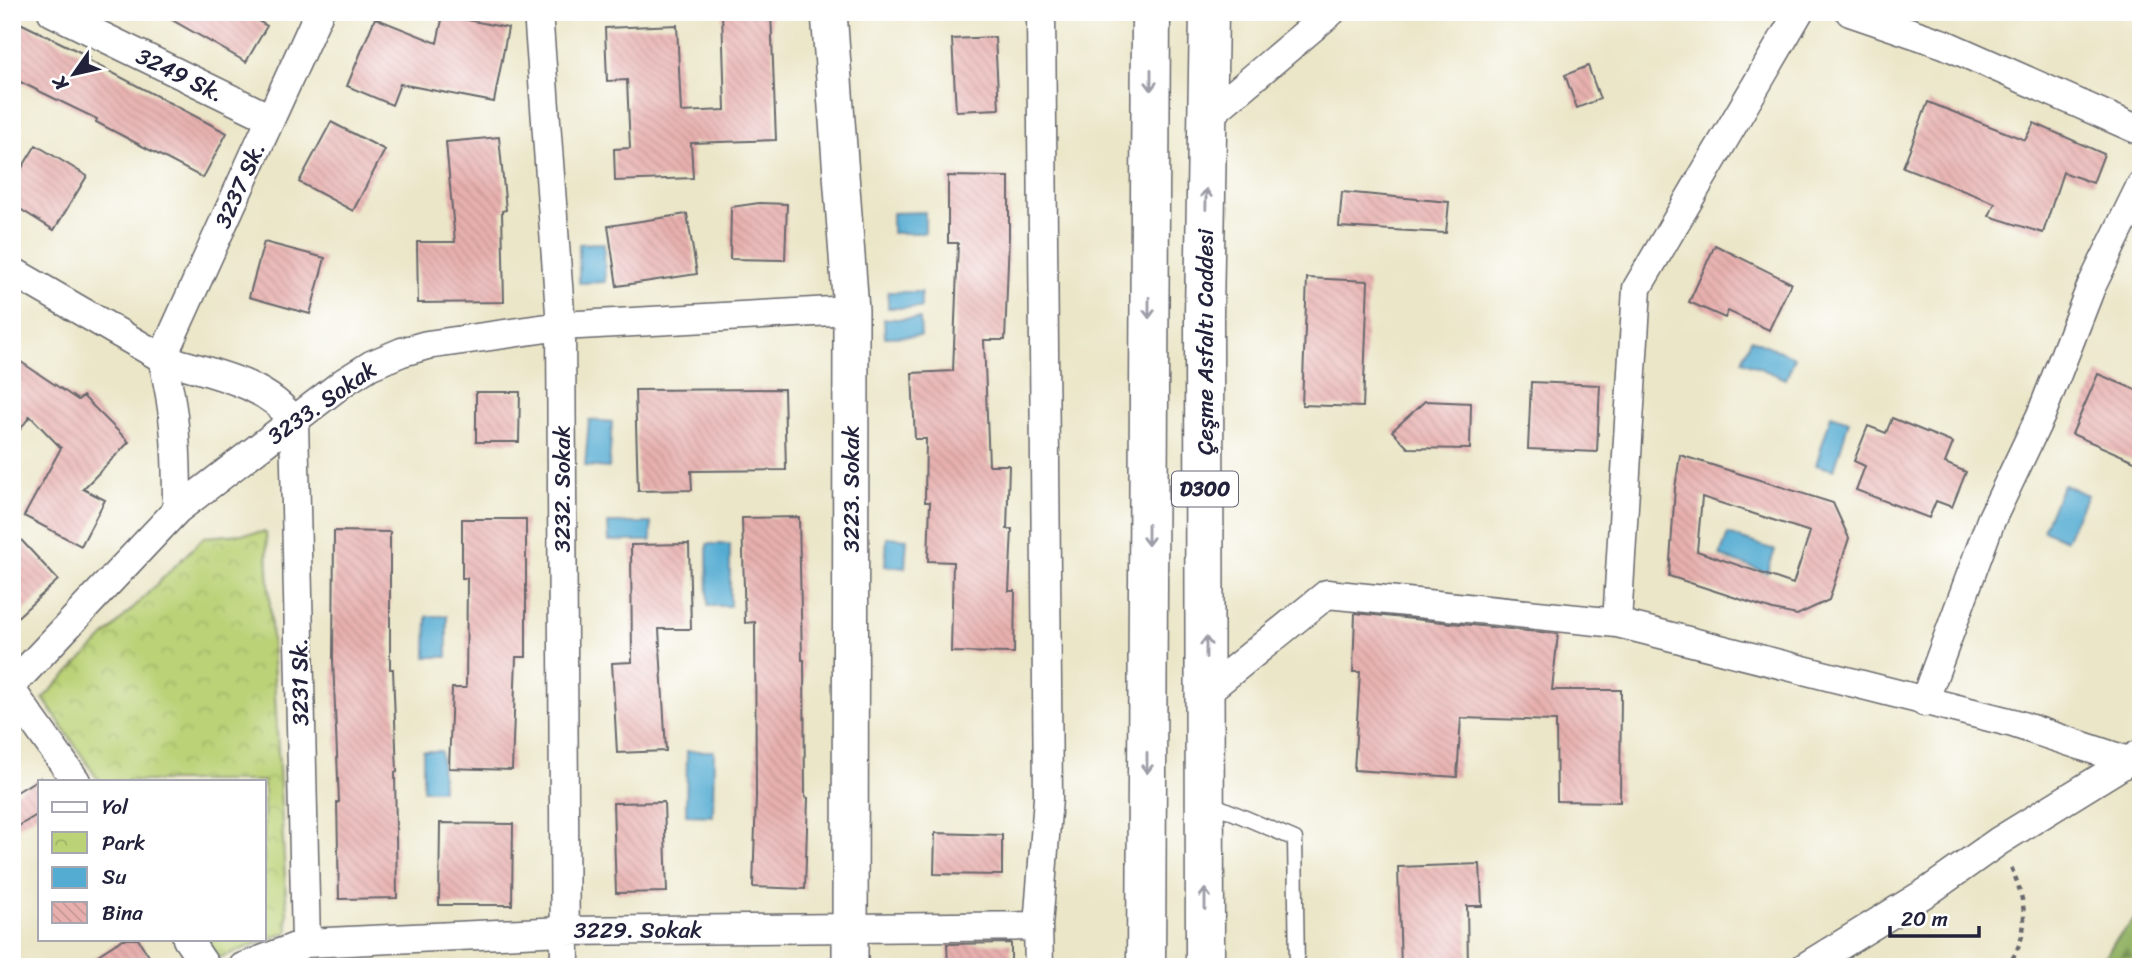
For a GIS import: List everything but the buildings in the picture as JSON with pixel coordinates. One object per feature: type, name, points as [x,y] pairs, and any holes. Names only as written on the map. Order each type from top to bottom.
[{"type":"highway","name":"D300","points":[[1146,967],[1151,12]]},
{"type":"highway","name":"Çeşme Asfaltı Caddesi","points":[[1205,967],[1204,315],[1209,12]]},
{"type":"street","name":"3249 Sk.","points":[[52,12],[270,118]]},
{"type":"street","name":"3237 Sk.","points":[[162,358],[319,12]]},
{"type":"street","name":"3232. Sokak","points":[[538,12],[561,327],[565,967]]},
{"type":"street","name":"3223. Sokak","points":[[829,12],[850,310],[850,967]]},
{"type":"street","points":[[1038,967],[1038,926],[1048,798],[1041,12]]},
{"type":"street","points":[[1617,623],[1637,288],[1799,12]]},
{"type":"street","points":[[1850,12],[1944,44],[2141,131]]},
{"type":"street","points":[[1207,117],[1320,17]]},
{"type":"street","points":[[1924,702],[1991,520],[2041,415],[2091,287],[2141,185]]},
{"type":"street","points":[[12,271],[162,358],[253,387],[278,403],[294,421]]},
{"type":"street","name":"3233. Sokak","points":[[12,685],[177,510],[362,371],[401,352],[427,345],[561,327],[850,310]]},
{"type":"street","points":[[162,358],[171,393],[175,425],[177,510]]},
{"type":"street","name":"3231 Sk.","points":[[294,421],[306,943]]},
{"type":"street","points":[[1206,692],[1327,594],[1617,623],[1821,673],[2134,757]]},
{"type":"street","points":[[12,691],[75,780]]},
{"type":"street","points":[[1805,967],[1930,890],[1999,841],[2134,757]]},
{"type":"street","name":"3229. Sokak","points":[[243,967],[306,943],[564,931],[1038,926]]},
{"type":"street","points":[[188,940],[206,967]]},
{"type":"lane","points":[[1205,800],[1295,839],[1297,967]]},
{"type":"path","points":[[1999,841],[2013,871],[2025,918],[2024,935],[2018,952],[2007,967]]},
{"type":"green space","points":[[266,532],[288,932],[219,958],[207,940],[266,940],[266,780],[98,780],[43,698],[204,537]]},
{"type":"green space","points":[[2141,912],[2141,967],[2100,967],[2114,942]]},
{"type":"water","points":[[925,212],[925,233],[892,233],[892,213]]},
{"type":"water","points":[[604,243],[605,282],[579,283],[579,244]]},
{"type":"water","points":[[888,292],[921,292],[921,308],[888,308]]},
{"type":"water","points":[[884,319],[920,319],[921,336],[885,337]]},
{"type":"water","points":[[1751,339],[1795,357],[1786,379],[1742,361]]},
{"type":"water","points":[[1831,415],[1849,421],[1834,470],[1816,465]]},
{"type":"water","points":[[589,420],[612,422],[609,468],[585,466]]},
{"type":"water","points":[[2063,484],[2087,495],[2066,540],[2043,530]]},
{"type":"water","points":[[608,523],[651,523],[651,541],[609,541]]},
{"type":"water","points":[[1728,534],[1775,550],[1767,573],[1720,556]]},
{"type":"water","points":[[887,537],[907,539],[905,568],[885,566]]},
{"type":"water","points":[[707,544],[730,544],[730,606],[708,606]]},
{"type":"water","points":[[427,616],[447,616],[447,657],[426,657]]},
{"type":"water","points":[[423,751],[441,751],[442,790],[423,790]]},
{"type":"water","points":[[687,751],[714,751],[713,816],[686,815]]}]
